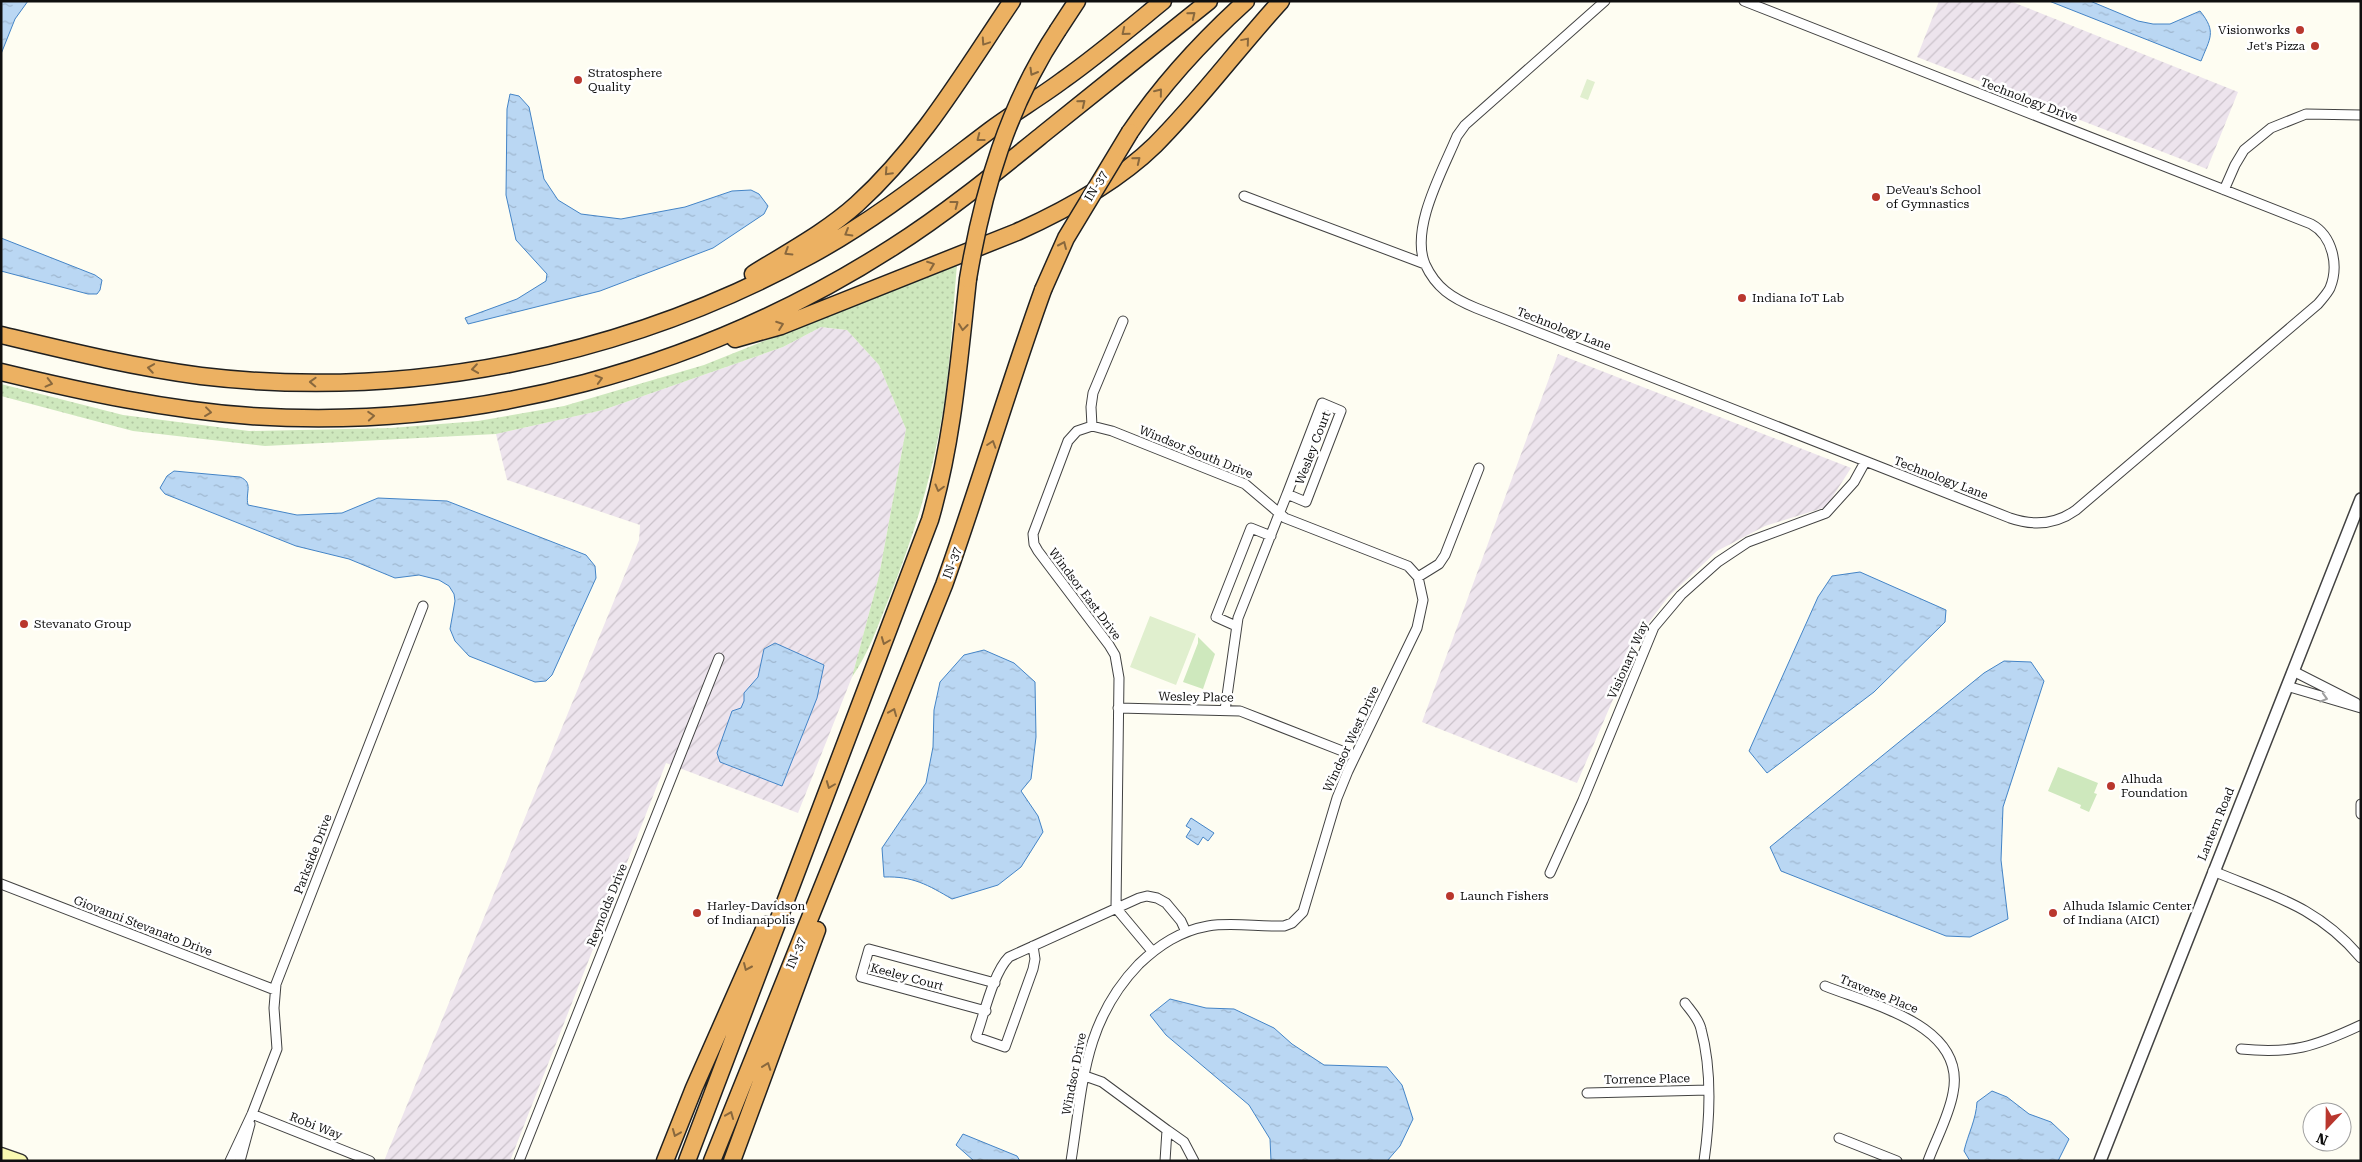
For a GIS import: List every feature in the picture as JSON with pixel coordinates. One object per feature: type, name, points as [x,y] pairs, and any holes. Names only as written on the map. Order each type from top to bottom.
[{"type":"highway","points":[[522,361],[720,294],[830,226],[873,189],[915,143],[1012,1]]},
{"type":"highway","points":[[687,1161],[912,569],[940,485],[953,415],[968,279],[983,205],[994,163],[1029,79],[1077,1]]},
{"type":"highway","points":[[1,335],[116,363],[160,370],[204,376],[326,383],[404,379],[522,361],[592,344],[659,324],[765,278],[811,255],[865,223],[917,187],[992,129],[1064,80],[1163,1]]},
{"type":"highway","points":[[1,372],[111,398],[164,406],[254,416],[363,417],[454,408],[527,397],[623,372],[699,346],[815,294],[894,246],[980,184],[1209,1]]},
{"type":"highway","name":"IN-37","points":[[712,1161],[944,585],[971,511],[1018,359],[1043,290],[1066,238],[1130,132],[1152,101],[1188,59],[1246,1]]},
{"type":"highway","points":[[699,346],[748,336],[781,326],[1016,232],[1054,215],[1086,197],[1154,146],[1186,112],[1280,1]]},
{"type":"highway","points":[[732,1161],[846,853],[868,775]]},
{"type":"highway","points":[[665,1161],[734,996],[820,812]]},
{"type":"main road","points":[[1,1154],[20,1161]]},
{"type":"street","name":"Technology Lane","points":[[1605,1],[1465,124],[1457,136],[1422,224],[1421,246],[1425,264],[1438,286],[1460,301],[2017,521],[2045,523],[2067,516],[2213,394],[2325,295],[2333,276],[2332,252],[2322,231],[2306,222]]},
{"type":"street","name":"Technology Drive","points":[[1744,1],[2306,222]]},
{"type":"street","points":[[2224,190],[2244,150],[2271,128],[2306,114],[2361,115]]},
{"type":"street","points":[[1244,196],[1425,264]]},
{"type":"street","points":[[1092,426],[1091,407],[1093,393],[1123,321]]},
{"type":"street","name":"Wesley Court","points":[[1225,710],[1236,626],[1270,536],[1322,403],[1341,411],[1306,502],[1287,494]]},
{"type":"street","name":"Windsor South Drive","points":[[1092,426],[1112,431],[1245,484],[1279,514],[1408,566],[1418,577]]},
{"type":"street","name":"Windsor East Drive","points":[[1092,426],[1077,431],[1068,441],[1033,534],[1034,544],[1038,551],[1115,655],[1118,668],[1116,908]]},
{"type":"street","name":"Visionary Way","points":[[1550,873],[1587,792],[1654,627],[1682,595],[1718,562],[1748,542],[1826,513],[1854,482],[1865,462]]},
{"type":"street","points":[[1418,577],[1439,564],[1445,555],[1479,468]]},
{"type":"street","name":"Lantern Road","points":[[2100,1161],[2361,499]]},
{"type":"street","points":[[1236,626],[1216,618],[1251,528],[1270,536]]},
{"type":"street","name":"Windsor West Drive","points":[[1152,951],[1186,932],[1209,926],[1284,926],[1298,918],[1308,901],[1337,798],[1355,756],[1417,628],[1424,600],[1418,577]]},
{"type":"street","name":"Parkside Drive","points":[[230,1161],[252,1114],[277,1049],[274,1008],[275,990],[423,606]]},
{"type":"street","name":"Reynolds Drive","points":[[519,1161],[719,658]]},
{"type":"street","points":[[2293,670],[2361,706]]},
{"type":"street","points":[[2287,686],[2361,706]]},
{"type":"street","name":"Wesley Place","points":[[1118,708],[1225,710],[1248,713],[1355,756]]},
{"type":"street","points":[[2361,804],[2361,814]]},
{"type":"street","points":[[2213,871],[2304,909],[2332,928],[2361,958]]},
{"type":"street","name":"Giovanni Stevanato Drive","points":[[1,884],[275,990]]},
{"type":"street","points":[[1033,946],[1035,959],[1033,969],[1004,1047],[976,1037],[1004,961],[1009,957],[1033,946],[1116,908],[1139,898],[1157,898],[1174,911],[1186,932]]},
{"type":"street","points":[[1116,908],[1152,951]]},
{"type":"street","name":"Keeley Court","points":[[986,1011],[861,977],[869,949],[995,983]]},
{"type":"street","name":"Windsor Drive","points":[[1071,1161],[1090,1045],[1104,1012],[1118,989],[1152,951]]},
{"type":"street","name":"Traverse Place","points":[[1825,986],[1918,1023],[1934,1035],[1946,1050],[1954,1072],[1953,1093],[1928,1161]]},
{"type":"street","points":[[1685,1003],[1697,1018],[1701,1030],[1708,1090],[1704,1161]]},
{"type":"street","points":[[2241,1049],[2282,1052],[2298,1050],[2318,1044],[2361,1025]]},
{"type":"street","points":[[1085,1076],[1102,1082],[1184,1142],[1194,1161]]},
{"type":"street","name":"Torrence Place","points":[[1587,1093],[1708,1090]]},
{"type":"street","name":"Parkside Drive","points":[[240,1161],[252,1114]]},
{"type":"street","name":"Robi Way","points":[[252,1114],[370,1161]]},
{"type":"street","points":[[1165,1161],[1167,1130]]},
{"type":"street","points":[[1839,1138],[1897,1161]]},
{"type":"shaded area","points":[[1939,1],[2010,1],[2238,92],[2207,169],[1917,57]]},
{"type":"shaded area","points":[[821,327],[847,330],[879,365],[906,429],[879,576],[852,677],[798,813],[666,763],[510,1161],[384,1161],[639,540],[640,525],[507,480],[496,434],[603,410],[783,347]]},
{"type":"shaded area","points":[[1558,354],[1851,468],[1826,507],[1765,526],[1717,551],[1668,597],[1643,630],[1577,783],[1422,722]]},
{"type":"green space","points":[[1587,79],[1595,82],[1588,100],[1580,97]]},
{"type":"green space","points":[[957,264],[945,395],[929,479],[897,578],[868,649],[852,677],[879,576],[906,429],[879,365],[847,330],[821,327],[783,347],[603,410],[496,434],[265,446],[133,431],[1,396],[1,384],[123,415],[249,431],[391,428],[478,421],[564,406],[704,365]]},
{"type":"green space","points":[[1150,616],[1196,634],[1176,685],[1130,667]]},
{"type":"green space","points":[[1198,637],[1215,654],[1203,689],[1183,682],[1198,643]]},
{"type":"green space","points":[[2058,767],[2098,783],[2094,793],[2097,794],[2089,812],[2080,808],[2081,805],[2048,791]]},
{"type":"water","points":[[1,1],[28,1],[15,19],[1,54]]},
{"type":"water","points":[[2049,1],[2090,1],[2138,21],[2153,24],[2170,24],[2200,11],[2209,24],[2209,41],[2201,61]]},
{"type":"water","points":[[510,94],[519,96],[529,107],[544,179],[558,200],[581,214],[621,219],[685,207],[732,191],[751,190],[759,194],[768,206],[764,214],[713,248],[600,291],[468,324],[465,318],[517,299],[546,281],[547,274],[516,240],[506,195],[507,109]]},
{"type":"water","points":[[1,238],[95,275],[102,280],[100,290],[97,294],[88,294],[1,271]]},
{"type":"water","points":[[174,471],[240,477],[248,485],[248,505],[297,515],[342,513],[378,498],[447,501],[586,555],[595,566],[596,578],[552,675],[546,681],[535,682],[469,656],[455,641],[450,629],[455,601],[454,594],[449,586],[439,580],[419,575],[395,578],[349,559],[296,546],[165,494],[160,488],[167,476]]},
{"type":"water","points":[[1860,572],[1946,610],[1945,622],[1874,692],[1767,773],[1749,751],[1818,597],[1832,576]]},
{"type":"water","points":[[775,643],[824,665],[817,698],[782,786],[720,762],[717,753],[732,711],[741,708],[744,701],[744,693],[758,677],[764,649]]},
{"type":"water","points":[[984,650],[1014,663],[1035,682],[1036,737],[1031,779],[1021,791],[1038,816],[1043,832],[1021,867],[998,885],[952,899],[920,882],[903,878],[884,877],[882,848],[926,783],[933,747],[934,710],[940,682],[964,655]]},
{"type":"water","points":[[2004,661],[2031,662],[2044,681],[2003,807],[2001,860],[2008,919],[1970,937],[1946,936],[1781,871],[1770,847],[1984,673]]},
{"type":"water","points":[[1191,818],[1214,833],[1208,841],[1203,837],[1198,845],[1186,837],[1191,829],[1186,826]]},
{"type":"water","points":[[1170,999],[1206,1008],[1234,1009],[1274,1028],[1292,1044],[1324,1065],[1387,1067],[1402,1085],[1413,1119],[1400,1146],[1387,1161],[1271,1161],[1270,1139],[1249,1105],[1166,1035],[1150,1015]]},
{"type":"water","points":[[1992,1091],[2007,1097],[2029,1114],[2051,1122],[2069,1139],[2058,1161],[1970,1161],[1964,1151],[1974,1121],[1977,1102]]},
{"type":"water","points":[[963,1134],[1017,1156],[1020,1161],[974,1161],[956,1145]]},
{"type":"place","name":"Visionworks","points":[[2300,30]]},
{"type":"place","name":"Jet's Pizza","points":[[2315,46]]},
{"type":"place","name":"Stratosphere Quality","points":[[578,80]]},
{"type":"place","name":"DeVeau's School of Gymnastics","points":[[1876,197]]},
{"type":"place","name":"Indiana IoT Lab","points":[[1742,298]]},
{"type":"place","name":"Stevanato Group","points":[[24,624]]},
{"type":"place","name":"Alhuda Foundation","points":[[2111,786]]},
{"type":"place","name":"Launch Fishers","points":[[1450,896]]},
{"type":"place","name":"Harley-Davidson of Indianapolis","points":[[697,913]]},
{"type":"place","name":"Alhuda Islamic Center of Indiana (AICI)","points":[[2053,913]]}]
